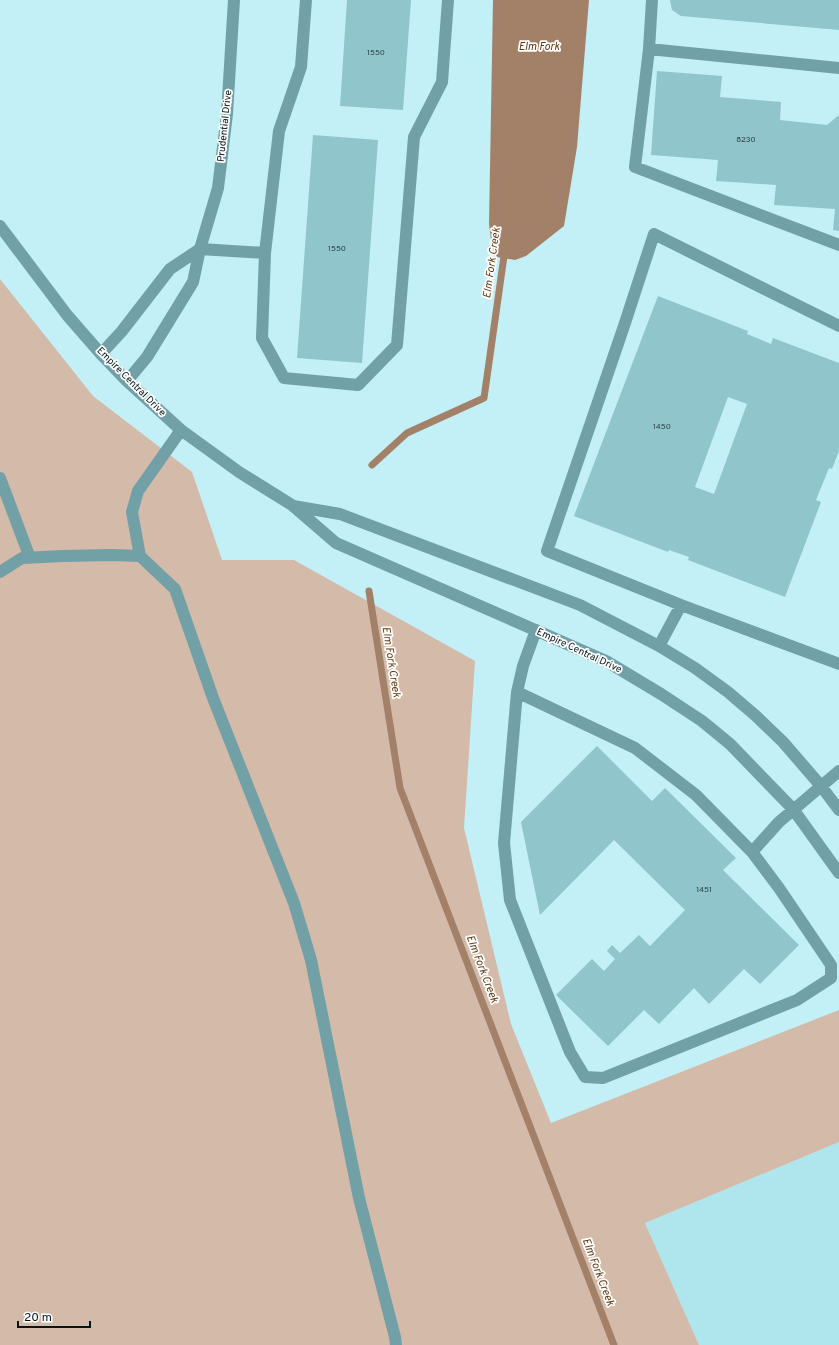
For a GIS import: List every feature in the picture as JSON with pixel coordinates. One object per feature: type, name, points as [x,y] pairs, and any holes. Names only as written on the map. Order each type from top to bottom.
[{"type":"street","name":"Prudential Drive","points":[[127,382],[147,357],[193,282],[200,249],[218,188],[227,114],[234,0]]},
{"type":"street","points":[[306,0],[301,67],[279,131],[265,253],[262,338],[284,378],[358,385],[397,346],[414,137],[442,82],[448,0]]},
{"type":"street","points":[[652,0],[649,49],[635,167],[839,245]]},
{"type":"street","points":[[649,49],[839,68]]},
{"type":"street","name":"Empire Central Drive","points":[[0,226],[67,314],[101,354],[127,382],[181,430],[239,472],[292,505],[336,543],[606,661],[702,721],[730,744],[793,809],[839,872]]},
{"type":"street","points":[[839,326],[654,234],[622,334],[547,551],[681,605],[839,664]]},
{"type":"street","points":[[101,354],[122,331],[170,269],[200,249],[265,253]]},
{"type":"street","points":[[181,430],[138,491],[132,512],[140,556],[175,589],[213,698],[294,903],[312,960],[359,1198],[396,1345]]},
{"type":"street","points":[[0,478],[30,558]]},
{"type":"street","name":"Empire Central Drive","points":[[292,505],[340,514],[580,605],[659,646],[695,668],[728,692],[783,742],[822,786],[839,810]]},
{"type":"street","points":[[0,572],[22,558],[112,555],[140,556]]},
{"type":"street","points":[[659,646],[681,605]]},
{"type":"street","points":[[517,692],[635,748],[696,795],[752,852],[779,888],[831,965],[831,978],[797,1000],[603,1078],[585,1077],[570,1052],[510,900],[504,842],[517,692],[523,666],[536,630]]},
{"type":"street","points":[[752,852],[779,822],[839,771]]},
{"type":"shaded area","points":[[0,279],[93,396],[192,472],[222,560],[294,560],[475,661],[464,828],[511,1024],[551,1123],[839,1010],[839,1142],[645,1223],[699,1345],[0,1345]]},
{"type":"shaded area","points":[[839,1142],[839,1345],[699,1345],[645,1223]]},
{"type":"water","name":"Elm Fork","points":[[493,0],[589,0],[577,147],[564,226],[526,256],[515,260],[497,257],[492,247],[489,224]]},
{"type":"building","points":[[347,0],[411,0],[403,110],[340,106]]},
{"type":"building","points":[[670,0],[839,0],[839,30],[681,16],[672,10]]},
{"type":"building","points":[[657,71],[722,76],[720,97],[781,102],[780,120],[827,125],[839,115],[839,231],[833,230],[835,209],[774,205],[776,185],[716,181],[718,160],[651,155]]},
{"type":"building","points":[[313,135],[378,140],[362,363],[297,358]]},
{"type":"building","points":[[658,296],[748,331],[747,334],[771,344],[773,338],[839,363],[839,451],[832,469],[829,468],[816,500],[821,502],[785,597],[688,560],[689,557],[669,550],[668,552],[574,516]],"holes":[[[728,397],[747,404],[714,494],[695,487]]]},
{"type":"building","points":[[597,746],[652,801],[665,788],[736,858],[723,870],[799,945],[760,984],[744,969],[709,1004],[694,988],[659,1024],[644,1010],[608,1046],[556,995],[592,959],[604,971],[615,959],[607,951],[612,945],[620,953],[639,935],[650,946],[685,910],[614,840],[540,915],[521,822]]},
{"type":"waterway","name":"Elm Fork Creek","points":[[372,465],[407,433],[484,398],[505,249]]},
{"type":"waterway","name":"Elm Fork Creek","points":[[369,591],[400,788],[614,1345]]}]
